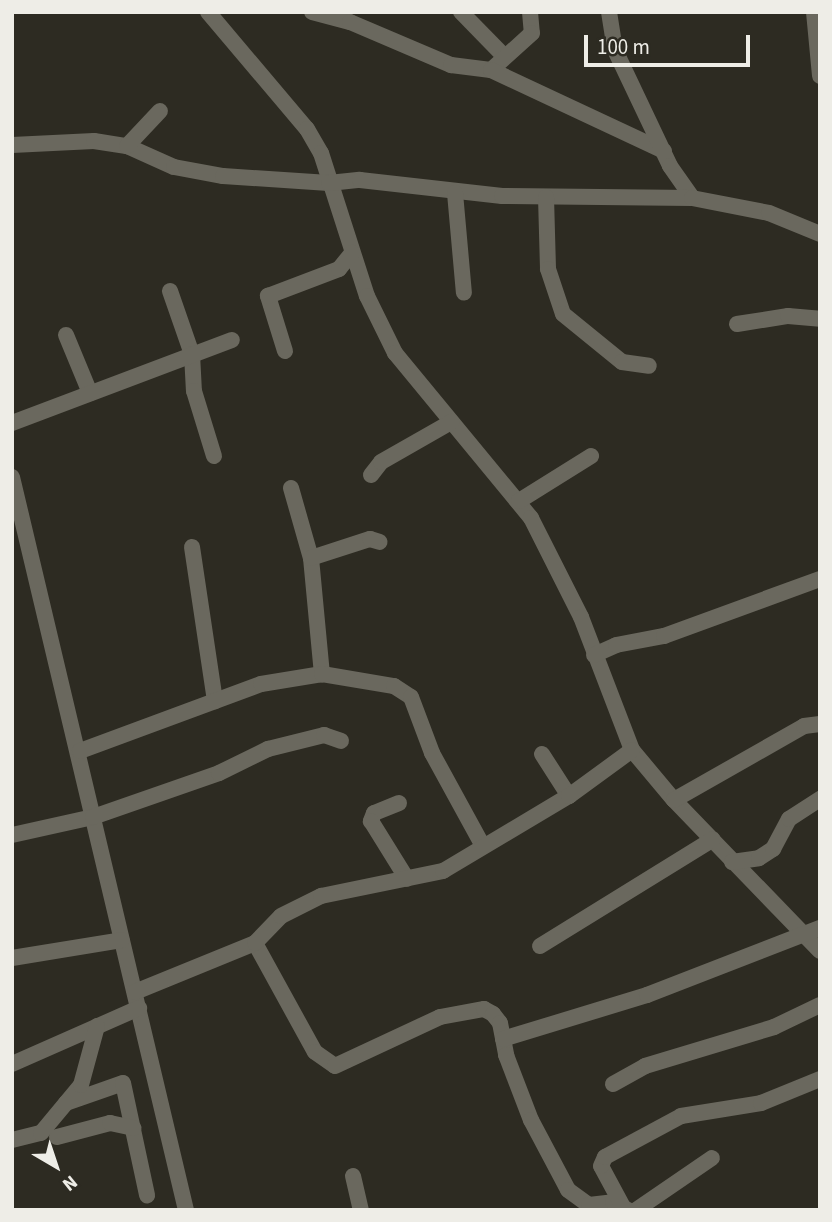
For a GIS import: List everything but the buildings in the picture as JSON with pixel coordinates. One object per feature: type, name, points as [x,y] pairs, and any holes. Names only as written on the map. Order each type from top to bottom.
[{"type":"street","points":[[208,12],[307,129],[321,153],[352,253],[395,354],[519,501],[581,617],[632,750],[674,800],[820,951]]},
{"type":"street","points":[[312,12],[350,22],[451,65],[491,70],[664,151]]},
{"type":"street","points":[[461,12],[503,55]]},
{"type":"street","points":[[491,70],[503,55],[532,33],[530,12]]},
{"type":"street","points":[[609,12],[615,50],[664,151],[692,198]]},
{"type":"street","points":[[814,12],[820,76]]},
{"type":"street","points":[[127,146],[160,111]]},
{"type":"street","points":[[12,145],[94,141],[127,146],[174,167],[329,183],[360,180],[455,192],[546,197],[692,198],[769,213],[820,234]]},
{"type":"street","points":[[455,192],[464,293]]},
{"type":"street","points":[[546,197],[548,269],[563,314],[622,362],[649,366]]},
{"type":"street","points":[[285,351],[268,296],[339,269],[352,253]]},
{"type":"street","points":[[170,291],[192,354],[194,391],[214,456]]},
{"type":"street","points":[[737,324],[788,316],[820,319]]},
{"type":"street","points":[[66,335],[90,393]]},
{"type":"street","points":[[12,423],[232,340]]},
{"type":"street","points":[[371,475],[381,462],[451,422]]},
{"type":"street","points":[[519,501],[592,456]]},
{"type":"street","points":[[12,477],[80,751],[93,817],[186,1210]]},
{"type":"street","points":[[290,488],[311,558],[322,674]]},
{"type":"street","points":[[311,558],[370,539],[380,541]]},
{"type":"street","points":[[192,547],[215,701]]},
{"type":"street","points":[[594,655],[616,645],[664,636],[820,579]]},
{"type":"street","points":[[80,751],[261,684],[322,674],[405,690],[432,753],[483,846]]},
{"type":"street","points":[[674,800],[804,726],[820,724]]},
{"type":"street","points":[[12,835],[93,817],[219,772],[268,749],[324,735],[341,741]]},
{"type":"street","points":[[135,992],[255,943],[271,923],[306,902],[370,884],[443,871],[569,796],[632,750]]},
{"type":"street","points":[[542,754],[569,796]]},
{"type":"street","points":[[733,862],[759,858],[773,849],[789,819],[820,799]]},
{"type":"street","points":[[399,803],[374,813],[371,821],[407,879]]},
{"type":"street","points":[[540,946],[713,839]]},
{"type":"street","points":[[503,1039],[647,995],[820,928]]},
{"type":"street","points":[[12,958],[122,940]]},
{"type":"street","points":[[255,943],[315,1052],[327,1063],[344,1063],[463,1010],[484,1009],[493,1014],[531,1120],[568,1190],[589,1205],[629,1208],[712,1158]]},
{"type":"street","points":[[613,1084],[645,1066],[774,1027],[820,1005]]},
{"type":"street","points":[[12,1063],[139,1008]]},
{"type":"street","points":[[12,1140],[41,1133],[81,1085],[97,1026]]},
{"type":"street","points":[[629,1208],[601,1166],[605,1157],[681,1116],[761,1103],[820,1079]]},
{"type":"street","points":[[66,1103],[123,1083],[148,1195]]},
{"type":"street","points":[[57,1137],[110,1123],[133,1128]]},
{"type":"street","points":[[353,1176],[361,1210]]}]
